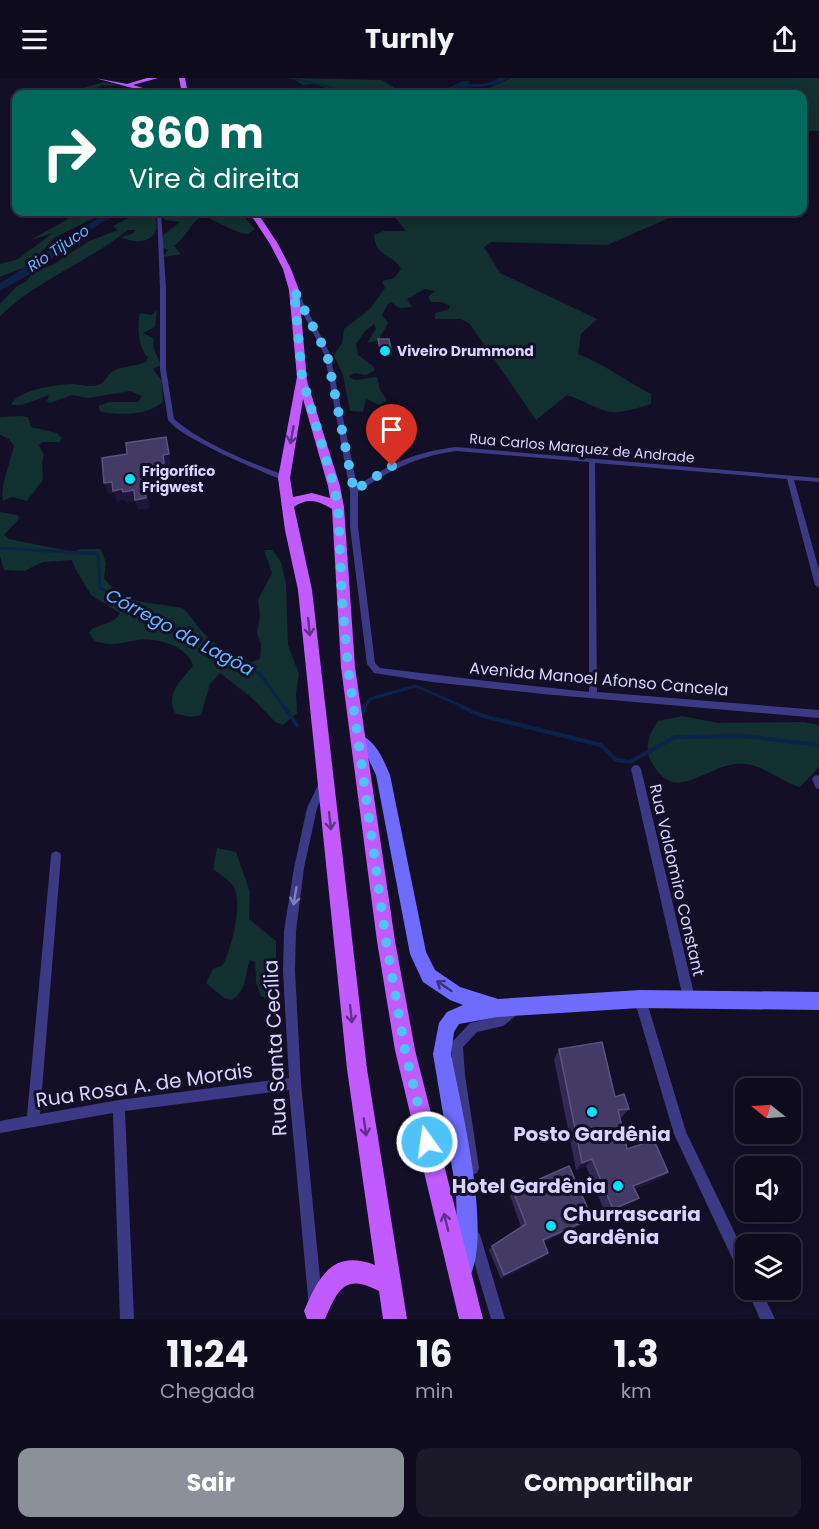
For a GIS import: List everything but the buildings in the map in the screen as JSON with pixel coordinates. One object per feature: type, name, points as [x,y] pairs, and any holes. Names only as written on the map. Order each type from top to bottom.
[{"type":"main road","points":[[98,78],[146,90]]},
{"type":"main road","points":[[124,84],[157,78]]},
{"type":"main road","points":[[255,216],[274,244],[287,269],[294,290],[302,377],[334,486],[338,507],[342,599],[358,740],[386,941],[405,1050],[471,1319]]},
{"type":"main road","points":[[302,377],[284,478],[287,507],[305,590],[357,1069],[395,1319]]},
{"type":"main road","points":[[287,507],[297,499],[313,496],[326,499],[338,507]]},
{"type":"main road","points":[[358,740],[373,754],[383,775],[418,954],[429,976],[456,994],[498,1008]]},
{"type":"main road","points":[[462,1284],[467,1235],[466,1191],[442,1059],[445,1029],[453,1018],[465,1013],[498,1008],[640,999],[819,1001]]},
{"type":"main road","points":[[316,1315],[325,1289],[335,1277],[349,1269],[362,1270],[389,1284]]},
{"type":"street","points":[[159,216],[163,288],[163,369],[171,420],[184,431],[252,466],[284,478]]},
{"type":"street","points":[[294,290],[327,354],[354,491]]},
{"type":"street","name":"Rua Carlos Marquez de Andrade","points":[[354,491],[403,459],[438,451],[465,450],[819,480]]},
{"type":"street","points":[[592,460],[593,695]]},
{"type":"street","points":[[790,478],[819,585]]},
{"type":"street","name":"Avenida Manoel Afonso Cancela","points":[[354,491],[354,527],[369,653],[371,664],[377,671],[593,695],[819,714]]},
{"type":"street","name":"Rua Valdomiro Constant","points":[[636,769],[689,998]]},
{"type":"street","name":"Rua Santa Cecília","points":[[316,1315],[294,1083],[289,971],[290,931],[312,808],[326,780]]},
{"type":"street","points":[[33,1121],[56,856]]},
{"type":"street","points":[[640,999],[680,1134],[735,1249]]},
{"type":"street","points":[[498,1319],[472,1232],[474,1192],[467,1121],[458,1071],[457,1045],[474,1027],[499,1022],[519,1006]]},
{"type":"street","name":"Rua Rosa A. de Morais","points":[[0,1127],[119,1106],[294,1083]]},
{"type":"street","points":[[119,1106],[127,1319]]},
{"type":"street","points":[[759,1300],[768,1319]]},
{"type":"green space","points":[[292,78],[382,80],[395,90],[332,90],[315,84],[303,85]]},
{"type":"green space","points":[[511,78],[819,78],[819,131],[807,131],[807,90],[485,90]]},
{"type":"green space","points":[[104,82],[120,86],[102,85],[97,88],[103,90],[58,90],[83,88]]},
{"type":"green space","points":[[73,216],[98,216],[54,238],[30,265],[0,277],[0,264],[18,259],[53,233],[31,240]]},
{"type":"green space","points":[[132,216],[154,216],[156,221],[154,234],[150,238],[137,241],[121,237],[132,234],[135,230],[128,230],[46,281],[14,303],[0,316],[0,304],[17,286],[27,281],[32,273],[54,264],[89,241],[118,230],[113,226]]},
{"type":"green space","points":[[163,216],[204,216],[194,223],[174,246],[181,254],[163,257],[168,250],[160,247],[163,235],[180,222],[165,220]]},
{"type":"green space","points":[[215,216],[244,216],[255,229],[244,234],[209,219]]},
{"type":"green space","points":[[394,216],[674,216],[607,245],[492,242],[484,247],[500,273],[597,319],[581,334],[578,354],[651,394],[651,404],[627,411],[609,412],[567,395],[536,420],[470,324],[461,319],[435,319],[435,313],[448,310],[450,306],[441,302],[431,302],[428,297],[435,291],[425,289],[407,299],[412,307],[399,308],[391,302],[388,304],[382,315],[388,323],[378,341],[367,343],[376,328],[374,324],[366,330],[356,344],[358,355],[375,370],[366,375],[354,373],[349,377],[355,380],[377,377],[380,390],[387,400],[380,405],[366,399],[363,412],[350,411],[343,375],[334,355],[342,343],[344,329],[370,309],[385,288],[382,281],[394,278],[401,269],[381,252],[375,243],[374,235],[384,231],[406,231]]},
{"type":"green space","points":[[157,310],[155,327],[143,333],[153,338],[154,349],[161,365],[153,369],[162,381],[163,402],[156,407],[125,414],[101,412],[99,409],[99,406],[109,402],[138,402],[142,396],[130,391],[88,398],[72,395],[50,403],[47,401],[49,395],[22,405],[11,405],[28,392],[46,387],[70,384],[95,386],[103,382],[115,370],[146,362],[148,357],[142,348],[139,336],[140,313],[152,315]]},
{"type":"green space","points":[[0,417],[28,417],[31,427],[57,433],[62,438],[59,442],[42,442],[39,445],[44,455],[43,480],[27,501],[12,497],[3,501],[4,481],[14,446],[9,439],[0,435]]},
{"type":"green space","points":[[0,512],[18,515],[19,519],[4,535],[9,539],[74,552],[80,549],[101,549],[106,563],[104,578],[121,594],[139,601],[182,608],[217,645],[230,654],[252,662],[260,659],[261,644],[257,633],[260,616],[258,600],[272,573],[264,550],[272,550],[281,562],[286,583],[288,645],[299,674],[296,693],[297,713],[283,725],[275,722],[252,698],[220,673],[210,684],[201,715],[192,717],[176,714],[172,700],[175,688],[193,666],[184,652],[159,641],[140,640],[105,644],[95,641],[89,632],[114,620],[120,613],[91,595],[72,560],[43,562],[24,571],[4,570],[0,556]]},
{"type":"green space","points":[[682,716],[718,723],[804,722],[819,725],[819,767],[800,787],[753,765],[745,764],[718,769],[693,780],[670,781],[660,774],[650,759],[648,744],[650,734],[658,721]]},
{"type":"green space","points":[[217,848],[236,852],[250,892],[249,919],[276,941],[276,984],[267,999],[261,996],[256,982],[255,962],[250,960],[243,987],[231,1000],[224,998],[206,983],[213,969],[223,965],[237,916],[234,887],[213,869]]},
{"type":"waterway","points":[[291,78],[343,90]]},
{"type":"waterway","name":"Rio Tijuco","points":[[456,87],[485,86],[505,78]]},
{"type":"waterway","name":"Rio Tijuco","points":[[456,87],[466,83]]},
{"type":"waterway","name":"Rio Tijuco","points":[[449,90],[456,87]]},
{"type":"waterway","name":"Rio Tijuco","points":[[0,288],[33,268],[96,222],[109,216]]},
{"type":"waterway","name":"Córrego da Lagôa","points":[[0,548],[98,554],[100,588],[260,674],[285,708]]},
{"type":"waterway","name":"Córrego da Lagôa","points":[[364,708],[370,699],[416,686],[466,708]]},
{"type":"waterway","name":"Córrego da Lagôa","points":[[284,707],[297,725]]},
{"type":"waterway","name":"Córrego da Lagôa","points":[[361,714],[365,707]]},
{"type":"waterway","name":"Córrego da Lagôa","points":[[462,707],[483,716],[601,745],[616,760],[630,762],[675,737],[744,736],[819,745]]},
{"type":"place","name":"Viveiro Drummond","points":[[385,351]]},
{"type":"place","name":"Frigorífico Frigwest","points":[[130,479]]},
{"type":"place","name":"Posto Gardênia","points":[[592,1112]]},
{"type":"place","name":"Hotel Gardênia","points":[[618,1186]]},
{"type":"place","name":"Churrascaria Gardênia","points":[[551,1226]]},
{"type":"route","points":[[392,466],[354,491],[327,354],[294,290],[302,377],[338,507],[348,667],[386,941],[405,1050],[427,1142]]}]
